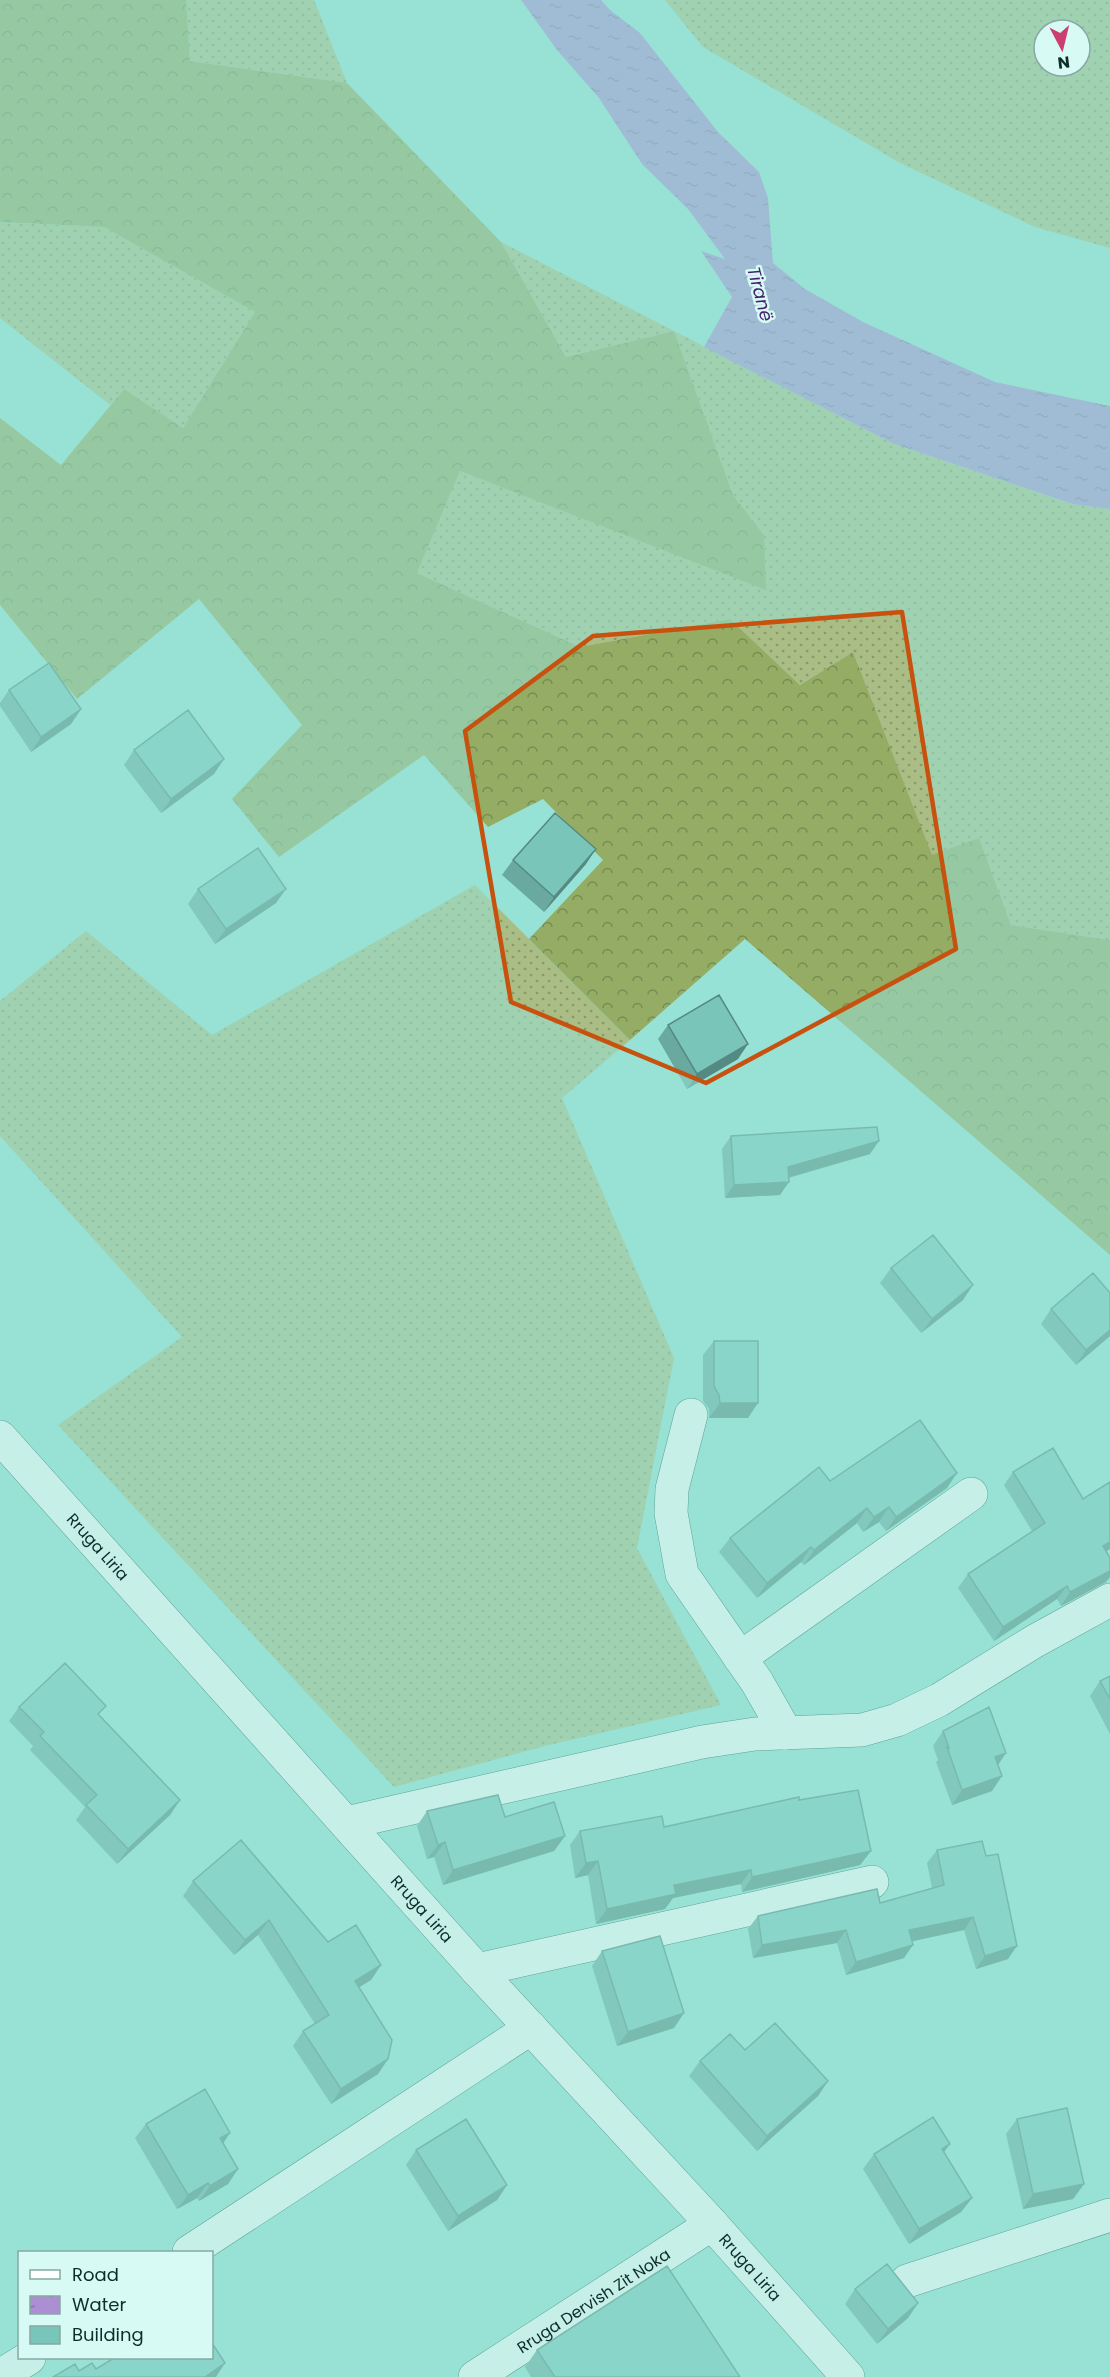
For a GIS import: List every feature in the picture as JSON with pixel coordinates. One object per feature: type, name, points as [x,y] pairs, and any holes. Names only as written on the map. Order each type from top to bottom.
[{"type":"street","points":[[691,1415],[672,1489],[671,1513],[682,1574],[757,1682],[786,1733]]},
{"type":"street","name":"Rruga Liria","points":[[0,1437],[477,1970],[712,2224],[848,2377]]},
{"type":"street","points":[[740,1658],[971,1494]]},
{"type":"street","points":[[345,1823],[702,1742],[755,1734],[862,1730],[897,1720],[939,1700],[1035,1641],[1110,1600]]},
{"type":"street","points":[[477,1970],[872,1882]]},
{"type":"street","points":[[192,2251],[531,2028]]},
{"type":"street","points":[[907,2281],[1110,2215]]},
{"type":"street","name":"Rruga Dervish Zit Noka","points":[[475,2377],[712,2224]]},
{"type":"street","points":[[0,2376],[27,2359]]},
{"type":"highlighted area","points":[[902,612],[956,949],[706,1083],[511,1002],[465,731],[593,636]]},
{"type":"green space","points":[[0,0],[186,0],[190,61],[347,83],[501,242],[566,357],[674,331],[733,495],[764,535],[766,590],[460,471],[417,573],[580,647],[730,619],[800,685],[853,652],[932,855],[979,838],[1011,925],[1110,940],[1110,1255],[745,939],[630,1040],[529,939],[603,860],[543,799],[488,827],[424,755],[279,857],[232,799],[302,725],[199,599],[77,699],[0,605],[0,418],[61,465],[124,389],[183,428],[255,312],[104,227],[0,222]]},
{"type":"green space","points":[[186,0],[314,0],[347,83],[190,61]]},
{"type":"green space","points":[[665,0],[1110,0],[1110,248],[1035,227],[900,163],[703,47]]},
{"type":"green space","points":[[0,222],[104,227],[255,312],[183,428],[124,389],[110,405],[0,318]]},
{"type":"green space","points":[[501,242],[892,443],[1071,504],[1110,509],[1110,940],[1011,925],[979,838],[932,856],[853,652],[800,685],[730,619],[580,647],[417,573],[460,471],[765,589],[764,535],[733,495],[674,331],[566,357]]},
{"type":"green space","points":[[475,885],[630,1040],[562,1098],[674,1358],[637,1548],[721,1705],[549,1745],[394,1787],[58,1425],[182,1337],[0,1136],[0,1001],[86,931],[212,1035]]},
{"type":"water","name":"Tiranë","points":[[521,0],[601,0],[610,10],[640,33],[718,132],[759,172],[768,198],[773,263],[805,289],[863,322],[995,382],[1110,406],[1110,509],[1072,504],[892,443],[704,347],[732,297],[701,251],[725,259],[688,209],[642,164],[599,98],[557,50]]},
{"type":"building","points":[[49,663],[81,709],[41,737],[9,690]]},
{"type":"building","points":[[188,710],[224,759],[171,799],[134,750]]},
{"type":"building","points":[[555,813],[596,849],[554,897],[513,860]]},
{"type":"building","points":[[258,848],[286,889],[226,929],[198,889]]},
{"type":"building","points":[[719,995],[748,1044],[697,1074],[668,1025]]},
{"type":"building","points":[[877,1127],[879,1141],[788,1167],[789,1182],[734,1185],[731,1136]]},
{"type":"building","points":[[933,1235],[973,1285],[932,1319],[891,1268]]},
{"type":"building","points":[[1093,1273],[1110,1293],[1110,1330],[1086,1350],[1051,1309]]},
{"type":"building","points":[[714,1341],[758,1341],[758,1403],[720,1403],[714,1386]]},
{"type":"building","points":[[920,1420],[957,1473],[896,1517],[889,1507],[874,1517],[867,1508],[814,1550],[811,1547],[767,1583],[730,1538],[819,1467],[830,1481]]},
{"type":"building","points":[[1053,1448],[1083,1499],[1110,1482],[1110,1542],[1103,1546],[1110,1558],[1110,1571],[1070,1592],[1067,1586],[1003,1627],[968,1574],[1045,1523],[1013,1472]]},
{"type":"building","points":[[65,1663],[106,1706],[98,1714],[180,1800],[128,1849],[86,1805],[97,1795],[40,1736],[44,1732],[19,1707]]},
{"type":"building","points":[[1110,1676],[1110,1699],[1100,1681]]},
{"type":"building","points":[[989,1707],[1006,1753],[995,1757],[1002,1776],[962,1790],[943,1731]]},
{"type":"building","points":[[858,1790],[871,1851],[752,1877],[751,1870],[674,1885],[676,1894],[607,1909],[598,1861],[586,1863],[580,1831],[662,1816],[664,1827],[799,1797],[799,1800]]},
{"type":"building","points":[[498,1795],[505,1817],[554,1802],[565,1836],[453,1870],[445,1842],[438,1845],[427,1811]]},
{"type":"building","points":[[241,1840],[328,1942],[356,1925],[381,1965],[355,1981],[392,2040],[388,2059],[341,2089],[303,2031],[329,2015],[269,1920],[245,1940],[193,1881]]},
{"type":"building","points":[[982,1841],[986,1856],[998,1854],[1017,1946],[985,1956],[973,1917],[909,1930],[913,1945],[856,1962],[846,1930],[762,1945],[758,1916],[877,1889],[880,1903],[944,1885],[937,1850]]},
{"type":"building","points":[[660,1936],[684,2013],[628,2032],[602,1951]]},
{"type":"building","points":[[775,2023],[828,2081],[767,2136],[700,2061],[730,2034],[745,2050]]},
{"type":"building","points":[[205,2089],[230,2133],[220,2138],[238,2169],[210,2186],[208,2183],[188,2195],[146,2124]]},
{"type":"building","points":[[1067,2108],[1084,2184],[1033,2194],[1017,2119]]},
{"type":"building","points":[[933,2117],[950,2144],[942,2149],[972,2198],[919,2229],[874,2154]]},
{"type":"building","points":[[466,2119],[507,2185],[458,2216],[416,2150]]},
{"type":"building","points":[[887,2264],[918,2303],[888,2329],[855,2289]]},
{"type":"building","points":[[667,2266],[740,2377],[555,2377],[537,2350]]},
{"type":"building","points":[[213,2345],[225,2363],[205,2377],[53,2377],[75,2364],[79,2371],[92,2363],[96,2369],[112,2359],[213,2359]]}]
